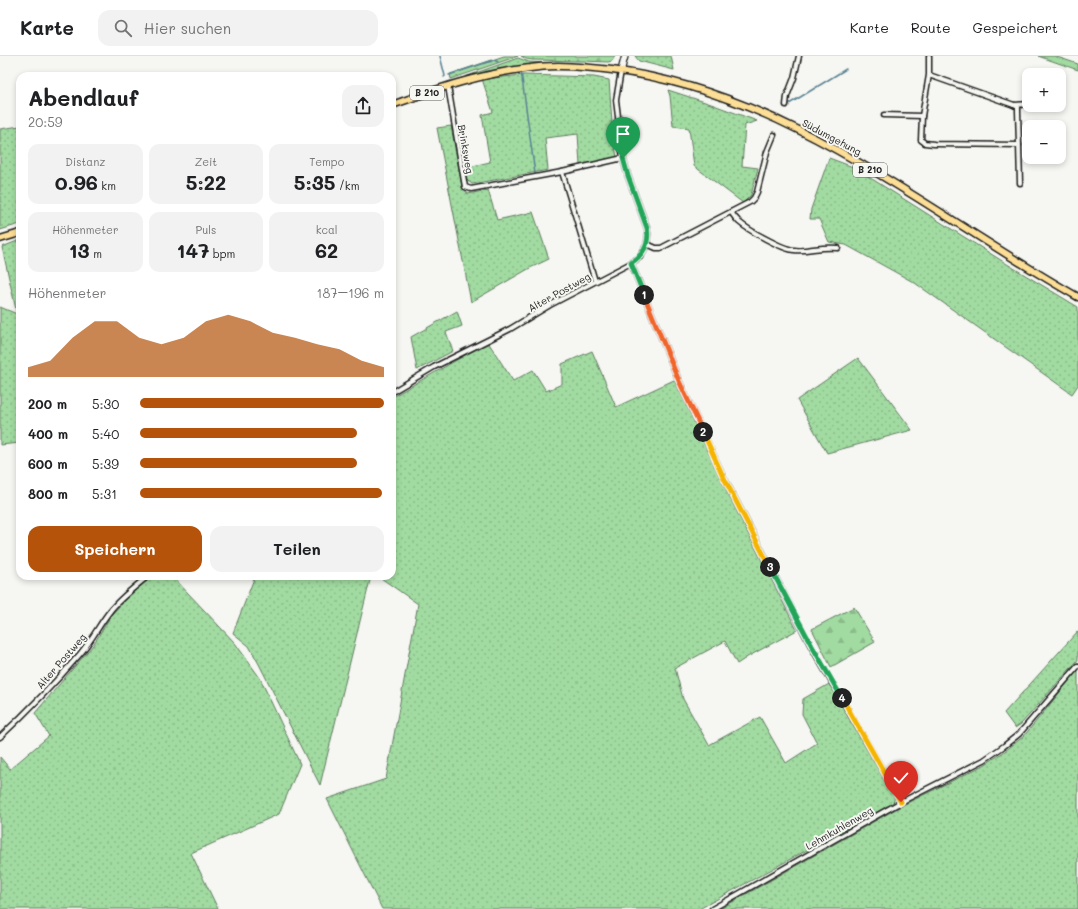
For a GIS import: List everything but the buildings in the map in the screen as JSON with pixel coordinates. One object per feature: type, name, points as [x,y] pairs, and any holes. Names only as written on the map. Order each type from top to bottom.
[{"type":"main road","name":"B 210","points":[[396,104],[496,72],[530,67],[583,67],[621,71]]},
{"type":"main road","name":"Südumgehung","points":[[621,71],[641,74],[703,90],[787,124],[838,151],[899,187],[1078,297]]},
{"type":"main road","points":[[0,239],[16,234]]},
{"type":"street","points":[[625,56],[616,100],[623,158],[647,228],[647,244],[656,248],[661,248],[747,204],[754,198],[760,182],[767,152],[774,136]]},
{"type":"street","points":[[786,105],[787,96],[794,78],[799,56]]},
{"type":"street","points":[[929,56],[929,75],[922,116],[921,140],[925,143],[934,144],[1019,145]]},
{"type":"street","points":[[929,75],[1014,104],[1022,104]]},
{"type":"street","name":"Brinksweg","points":[[448,86],[465,187],[470,189],[562,172],[623,158]]},
{"type":"street","points":[[1014,104],[1018,108],[1020,183]]},
{"type":"street","points":[[884,115],[922,116]]},
{"type":"street","points":[[562,172],[595,281]]},
{"type":"street","points":[[731,212],[739,222],[749,229],[786,248],[794,250],[829,247],[838,248]]},
{"type":"street","name":"Alter Postweg","points":[[396,390],[434,368],[510,329],[550,305],[631,263],[640,256],[647,244]]},
{"type":"street","points":[[631,263],[679,381],[722,474],[812,646],[901,802]]},
{"type":"street","name":"Alter Postweg","points":[[1,735],[38,700],[80,654],[90,642],[110,610],[143,580]]},
{"type":"street","name":"Lehmkuhlenweg","points":[[712,909],[901,802],[984,760],[1019,734],[1078,666]]},
{"type":"green space","points":[[504,56],[518,56],[451,79],[450,74]]},
{"type":"green space","points":[[521,56],[615,56],[612,61],[608,62],[533,60],[526,59]]},
{"type":"green space","points":[[635,56],[671,56],[674,70],[639,61]]},
{"type":"green space","points":[[1038,56],[1054,56],[1078,64],[1078,70]]},
{"type":"green space","points":[[518,58],[529,62],[545,63],[490,71],[456,80]]},
{"type":"green space","points":[[524,75],[594,77],[609,80],[613,137],[617,157],[580,165],[578,134],[545,138],[548,170],[472,184],[465,179],[464,168],[490,162],[482,115],[493,112],[482,79]]},
{"type":"green space","points":[[668,90],[757,121],[745,125],[742,166],[758,168],[751,195],[743,203],[694,166],[689,128],[673,126]]},
{"type":"green space","points":[[451,126],[462,186],[468,194],[488,190],[497,220],[533,212],[549,259],[530,268],[471,302],[437,128]]},
{"type":"green space","points":[[16,127],[16,225],[0,230],[0,129]]},
{"type":"green space","points":[[829,158],[853,167],[1078,307],[1078,385],[1072,394],[915,283],[846,245],[829,242],[819,219],[810,219],[811,209]]},
{"type":"green space","points":[[16,242],[16,310],[2,247]]},
{"type":"green space","points":[[0,307],[16,314],[16,443],[0,445]]},
{"type":"green space","points":[[457,311],[462,326],[446,332],[453,351],[417,370],[411,337]]},
{"type":"green space","points":[[488,342],[513,381],[533,370],[546,391],[562,384],[562,364],[592,351],[616,407],[674,380],[728,494],[797,630],[737,664],[725,641],[675,668],[683,699],[709,745],[760,717],[786,763],[817,743],[802,714],[803,699],[831,683],[895,797],[893,803],[699,909],[382,909],[327,799],[386,779],[418,604],[384,580],[396,580],[396,395]]},
{"type":"green space","points":[[858,358],[912,430],[827,453],[797,400]]},
{"type":"green space","points":[[147,580],[176,580],[235,643],[260,678],[300,764],[279,814],[191,853],[218,909],[0,909],[0,757],[10,769],[49,736],[35,713],[93,645],[112,614]]},
{"type":"green space","points":[[253,580],[370,580],[320,785],[249,646],[233,633]]},
{"type":"green space","points":[[854,607],[875,642],[831,667],[812,629]]},
{"type":"green space","points":[[1078,631],[1078,660],[1021,724],[1015,728],[1004,713]]},
{"type":"green space","points":[[1078,670],[1078,909],[720,909],[903,805],[984,765],[1005,751],[1024,736]]},
{"type":"waterway","points":[[440,56],[444,77]]},
{"type":"waterway","points":[[449,75],[494,60],[498,62]]},
{"type":"waterway","points":[[789,104],[846,69]]},
{"type":"waterway","points":[[521,71],[535,174]]},
{"type":"waterway","points":[[471,191],[536,179]]},
{"type":"route","points":[[623,158],[648,234],[648,240],[644,250],[640,256],[631,263],[679,381],[722,474],[812,646],[901,802]]}]
